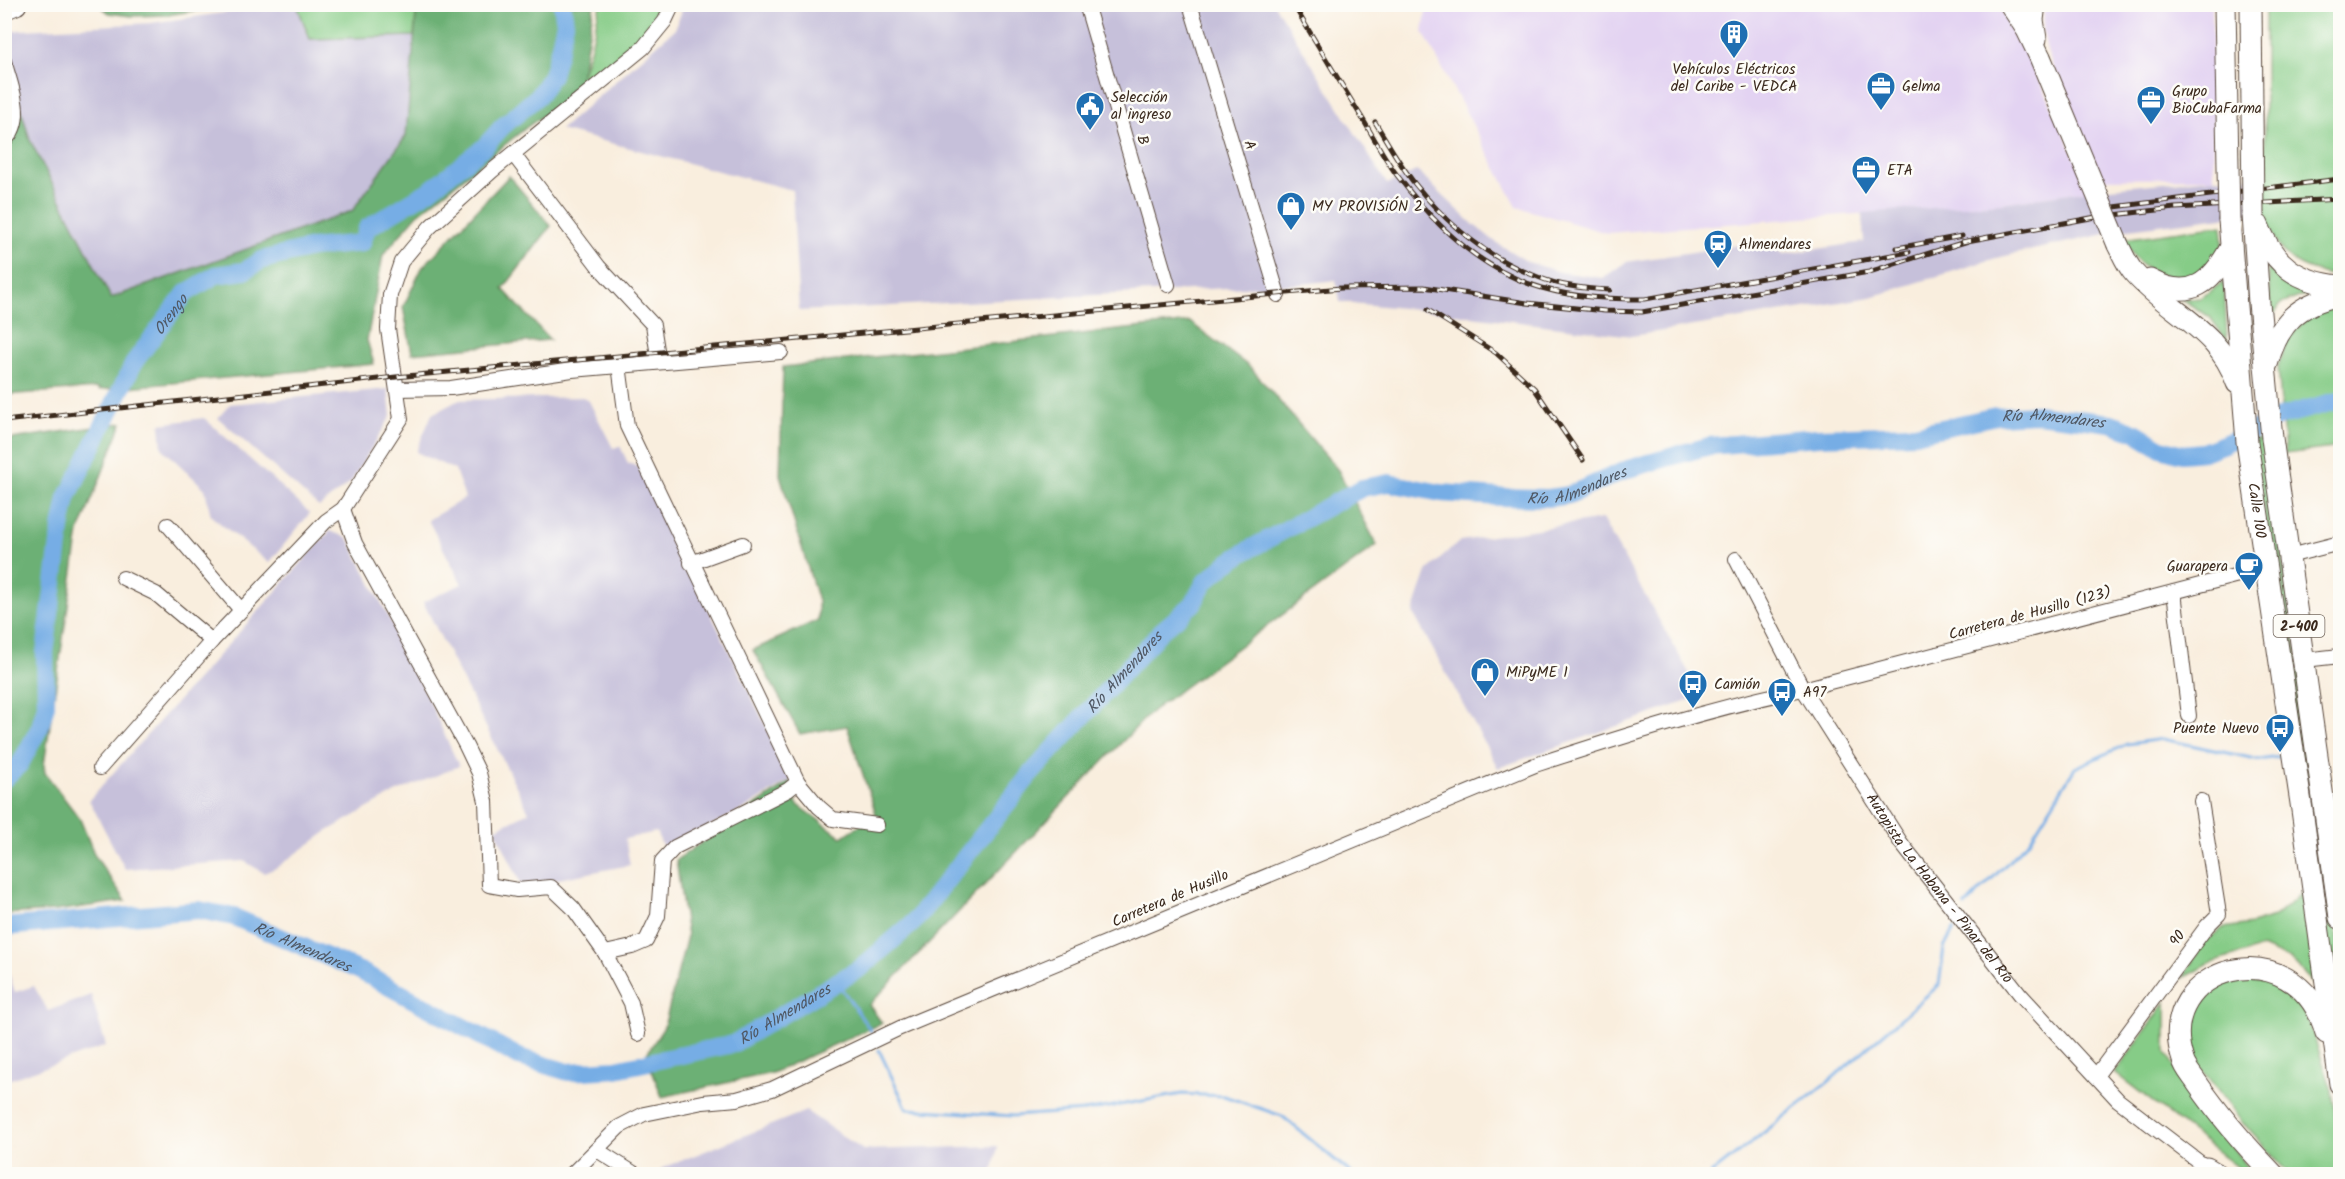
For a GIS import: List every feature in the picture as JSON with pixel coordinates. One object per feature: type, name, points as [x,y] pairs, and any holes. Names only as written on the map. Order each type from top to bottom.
[{"type":"highway","points":[[4,9],[16,4]]},
{"type":"highway","points":[[2010,4],[2027,30],[2040,57],[2118,245],[2133,272],[2217,345],[2235,378],[2242,398]]},
{"type":"highway","points":[[2034,4],[2033,20],[2040,57]]},
{"type":"highway","name":"Calle 100","points":[[2225,4],[2230,247],[2242,398],[2340,1085]]},
{"type":"highway","name":"Calle 100","points":[[2251,4],[2253,215],[2266,380],[2272,438],[2340,918]]},
{"type":"highway","points":[[2253,215],[2264,241],[2284,267],[2316,282],[2340,286]]},
{"type":"highway","points":[[2118,245],[2130,262],[2146,278],[2160,285],[2179,289],[2195,287],[2210,278],[2219,268],[2230,247]]},
{"type":"highway","points":[[2266,380],[2273,344],[2290,318],[2317,302],[2340,295]]},
{"type":"highway","points":[[2325,814],[2340,850]]},
{"type":"highway","points":[[2273,1174],[2210,1102],[2184,1063],[2178,1044],[2179,1029],[2187,1000],[2211,978],[2241,967],[2268,969],[2292,981],[2311,999],[2322,1019],[2340,1085]]},
{"type":"street","points":[[100,768],[212,640],[326,521],[343,509],[401,419],[388,329],[390,295],[401,262],[430,227],[513,154],[643,48],[665,21],[672,4]]},
{"type":"street","name":"B","points":[[1086,4],[1168,285]]},
{"type":"street","name":"A","points":[[1190,4],[1278,295]]},
{"type":"street","points":[[4,62],[14,96],[16,117],[12,134],[4,141]]},
{"type":"street","points":[[513,154],[599,267],[653,324],[658,362]]},
{"type":"street","points":[[397,389],[451,388],[572,370],[781,352]]},
{"type":"street","points":[[619,365],[627,426],[798,782],[832,819],[877,825]]},
{"type":"street","points":[[343,509],[355,543],[479,773],[486,801],[489,885],[517,890],[551,887],[573,908],[605,953],[631,1004],[638,1034]]},
{"type":"street","points":[[168,525],[241,610]]},
{"type":"street","points":[[2289,556],[2340,543]]},
{"type":"street","points":[[691,563],[743,544]]},
{"type":"street","name":"Autopista La Habana - Pinar del Río","points":[[1736,559],[1803,689],[1901,843],[2020,994],[2118,1100],[2212,1172]]},
{"type":"street","name":"Carretera de Husillo (123)","points":[[1803,689],[2265,568]]},
{"type":"street","points":[[123,578],[156,594],[212,640]]},
{"type":"street","points":[[2174,592],[2189,716]]},
{"type":"street","points":[[2304,660],[2340,656]]},
{"type":"street","name":"Carretera de Husillo","points":[[572,1174],[619,1127],[644,1114],[703,1102],[737,1099],[772,1089],[900,1028],[1535,765],[1738,702],[1803,689]]},
{"type":"street","points":[[605,953],[632,947],[646,941],[658,916],[662,861],[675,848],[788,790],[798,782]]},
{"type":"street","name":"90","points":[[2096,1076],[2207,926],[2219,914],[2201,801]]},
{"type":"street","points":[[597,1150],[634,1174]]},
{"type":"shaded area","points":[[1274,4],[1387,184],[1417,171],[1474,225],[1497,243],[1528,262],[1560,272],[1603,278],[1626,262],[1746,244],[1764,244],[1784,254],[1864,242],[1862,213],[2002,203],[2090,190],[2214,178],[2233,179],[2340,167],[2340,202],[2129,229],[1996,258],[1871,297],[1632,336],[1340,302],[1336,280],[1301,284],[799,311],[792,190],[560,130],[675,29],[684,5]]},
{"type":"shaded area","points":[[1427,4],[1996,5],[2006,15],[2026,50],[2090,190],[2002,203],[1607,233],[1517,207],[1423,32]]},
{"type":"shaded area","name":"Grupo BioCubaFarma","points":[[2044,4],[2212,5],[2214,178],[2095,179],[2047,51],[2043,31]]},
{"type":"shaded area","points":[[280,5],[297,5],[310,39],[414,36],[406,136],[352,211],[111,298],[30,140],[5,52],[5,31],[151,23]]},
{"type":"shaded area","points":[[388,389],[391,416],[351,482],[319,507],[218,418],[230,404]]},
{"type":"shaded area","points":[[583,397],[589,401],[613,448],[620,446],[628,463],[638,466],[792,779],[748,807],[664,849],[656,832],[625,839],[630,865],[522,886],[495,829],[529,812],[423,602],[462,584],[428,520],[465,498],[455,470],[416,452],[432,414],[459,400]]},
{"type":"shaded area","points":[[204,418],[310,513],[269,563],[211,516],[205,489],[162,448],[160,424]]},
{"type":"shaded area","points":[[1602,519],[1702,696],[1498,768],[1413,613],[1427,571],[1460,541]]},
{"type":"shaded area","points":[[330,531],[348,538],[407,653],[459,766],[397,792],[331,829],[276,868],[264,873],[244,861],[125,869],[89,800]]},
{"type":"shaded area","points":[[5,962],[15,992],[34,986],[48,1011],[91,995],[106,1046],[5,1081]]},
{"type":"shaded area","points":[[806,1111],[863,1150],[998,1146],[992,1174],[668,1174],[660,1169]]},
{"type":"green space","points":[[216,4],[225,6],[168,15],[132,16],[109,13],[99,5]]},
{"type":"green space","points":[[297,5],[417,5],[414,36],[310,39]]},
{"type":"green space","points":[[417,5],[594,5],[579,90],[527,127],[417,215],[383,255],[367,340],[374,364],[98,390],[98,388],[5,395],[4,52],[30,140],[111,298],[352,211],[406,136]]},
{"type":"green space","points":[[600,5],[663,5],[636,43],[575,94],[591,47]]},
{"type":"green space","points":[[2267,5],[2340,5],[2340,277],[2311,270],[2291,259],[2276,242],[2265,214],[2265,13]]},
{"type":"green space","points":[[509,176],[551,226],[503,289],[550,340],[412,353],[403,307],[422,268]]},
{"type":"green space","points":[[2222,225],[2223,244],[2216,256],[2202,271],[2184,277],[2166,276],[2147,268],[2136,259],[2123,239]]},
{"type":"green space","points":[[2268,266],[2280,280],[2307,294],[2281,304],[2271,319]]},
{"type":"green space","points":[[2224,281],[2227,341],[2210,317],[2181,299],[2201,298]]},
{"type":"green space","points":[[2340,304],[2340,447],[2285,454],[2278,366],[2287,341],[2304,321],[2330,306]]},
{"type":"green space","points":[[1190,322],[1251,368],[1338,470],[1377,545],[1152,711],[869,1005],[882,1023],[772,1073],[662,1097],[646,1055],[664,1027],[687,936],[676,860],[790,782],[797,804],[842,837],[876,814],[847,726],[800,734],[753,650],[818,620],[818,601],[780,475],[783,367]]},
{"type":"green space","points":[[122,423],[79,532],[44,765],[45,773],[80,819],[95,856],[126,901],[55,911],[5,914],[5,440]]},
{"type":"green space","points":[[2266,439],[2340,957],[2340,1044],[2253,441]]},
{"type":"green space","points":[[2304,892],[2315,985],[2290,959],[2262,947],[2209,964],[2182,979],[2204,942],[2223,928],[2251,924],[2274,917]]},
{"type":"green space","points":[[2239,978],[2278,984],[2303,1004],[2332,1090],[2340,1151],[2340,1174],[2289,1174],[2249,1130],[2196,1062],[2192,1035],[2195,1008],[2213,987]]},
{"type":"green space","points":[[2166,1002],[2166,1052],[2184,1085],[2252,1174],[2247,1174],[2115,1073]]},
{"type":"waterway","name":"Orengo","points":[[4,779],[20,764],[40,727],[46,705],[45,653],[67,498],[135,361],[186,293],[216,275],[244,271],[262,260],[312,248],[362,243],[367,228],[430,190],[484,147],[502,127],[538,96],[552,75],[565,23],[562,4]]},
{"type":"waterway","name":"Río Almendares","points":[[4,927],[199,910],[234,917],[360,971],[519,1057],[568,1072],[616,1069],[733,1044],[862,967],[914,922],[1029,776],[1160,632],[1193,604],[1205,582],[1226,564],[1248,550],[1362,488],[1389,483],[1441,493],[1549,498],[1569,495],[1628,469],[1709,446],[1818,437],[1915,434],[1996,416],[2037,414],[2111,423],[2135,432],[2161,448],[2182,454],[2203,452],[2282,416],[2340,400]]},
{"type":"waterway","points":[[1965,906],[2030,840],[2075,768],[2127,744],[2163,739],[2260,760],[2278,757]]},
{"type":"waterway","points":[[1711,1174],[1827,1083],[1939,985],[1944,948],[1954,929]]},
{"type":"waterway","points":[[837,982],[871,1031]]},
{"type":"waterway","points":[[879,1050],[907,1109],[1013,1116],[1085,1111],[1182,1094],[1224,1096],[1282,1116],[1352,1174]]},
{"type":"railway","points":[[1293,4],[1389,163],[1414,197],[1462,245],[1500,271],[1520,280],[1542,288],[1580,296],[1645,299],[1909,252]]},
{"type":"railway","points":[[1375,122],[1404,169],[1427,199],[1470,239],[1503,260],[1546,280],[1610,290]]},
{"type":"railway","points":[[2106,208],[2340,179]]},
{"type":"railway","points":[[1962,242],[2096,217],[2175,208],[2340,199]]},
{"type":"railway","points":[[1897,248],[1962,236]]},
{"type":"railway","points":[[4,421],[396,377],[1341,288],[1424,287],[1527,303],[1605,311],[1642,312],[1869,272],[1968,241]]},
{"type":"railway","points":[[1428,310],[1496,353],[1534,388],[1583,460]]},
{"type":"place","name":"Vehículos Eléctricos del Caribe - VEDCA","points":[[1734,60]]},
{"type":"place","name":"Gelma","points":[[1881,112]]},
{"type":"place","name":"Grupo BioCubaFarma","points":[[2151,126]]},
{"type":"place","name":"Selección al ingreso","points":[[1090,132]]},
{"type":"place","name":"ETA","points":[[1866,196]]},
{"type":"place","name":"MY PROVISiÓN 2","points":[[1291,232]]},
{"type":"place","name":"Almendares","points":[[1718,270]]},
{"type":"place","name":"Guarapera","points":[[2249,592]]},
{"type":"place","name":"MiPyME 1","points":[[1485,698]]},
{"type":"place","name":"Camión","points":[[1693,710]]},
{"type":"place","name":"A97","points":[[1782,718]]},
{"type":"place","name":"Puente Nuevo","points":[[2280,754]]}]
